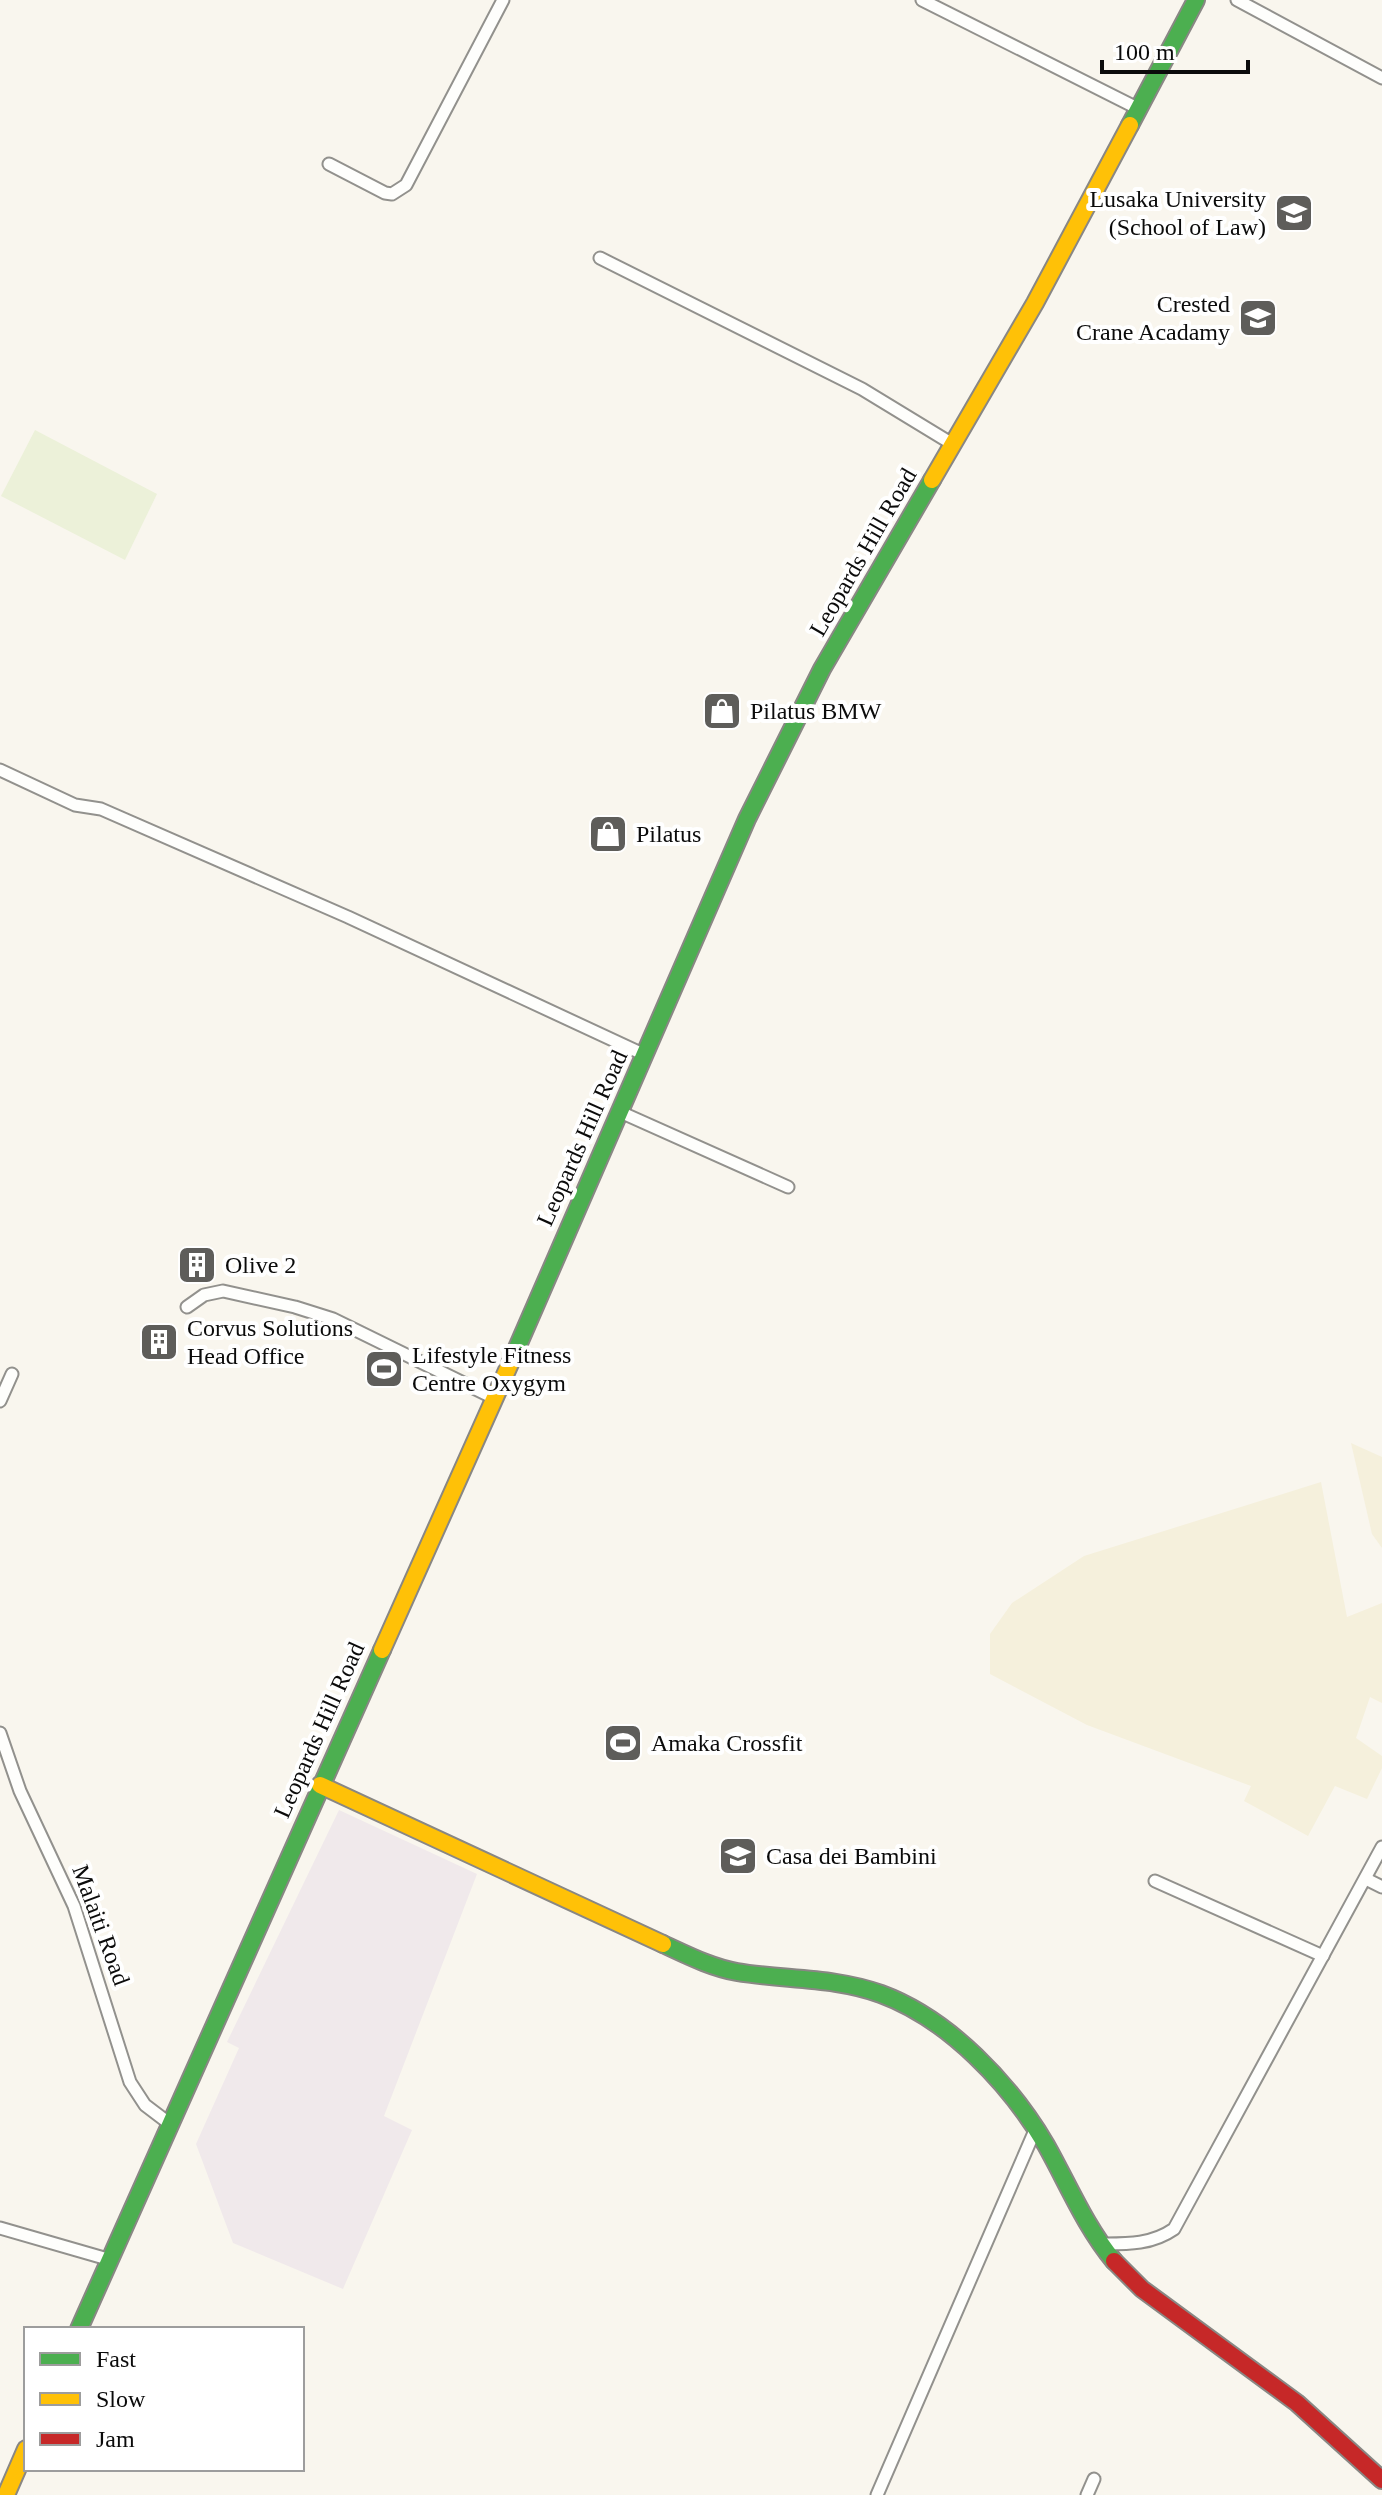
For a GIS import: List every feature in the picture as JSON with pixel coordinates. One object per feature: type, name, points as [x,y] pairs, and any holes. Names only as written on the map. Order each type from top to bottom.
[{"type":"main road","name":"Leopards Hill Road","points":[[80,2327],[494,1398],[747,819],[798,714],[1035,303],[1196,0]]},
{"type":"main road","points":[[320,1785],[710,1966],[751,1977],[844,1983],[900,2002],[952,2039],[1019,2107],[1036,2128],[1100,2244],[1127,2276],[1282,2390],[1382,2480]]},
{"type":"main road","points":[[6,2495],[24,2454]]},
{"type":"street","points":[[329,164],[385,193],[392,194],[406,185],[503,0]]},
{"type":"street","points":[[922,0],[1139,109]]},
{"type":"street","points":[[1237,0],[1382,78]]},
{"type":"street","points":[[600,258],[862,389],[954,445]]},
{"type":"street","points":[[0,770],[75,805],[101,809],[348,917],[645,1055]]},
{"type":"street","points":[[618,1111],[788,1187]]},
{"type":"street","points":[[187,1307],[204,1295],[223,1291],[295,1307],[333,1319],[494,1398]]},
{"type":"street","points":[[0,1401],[12,1374]]},
{"type":"street","name":"Malaiti Road","points":[[0,1733],[20,1791],[67,1888],[130,2082],[145,2105],[170,2124]]},
{"type":"street","points":[[1100,2244],[1134,2244],[1163,2236],[1174,2229],[1382,1847]]},
{"type":"street","points":[[1366,1879],[1382,1887]]},
{"type":"street","points":[[1155,1881],[1323,1956]]},
{"type":"street","points":[[877,2495],[1036,2128]]},
{"type":"street","points":[[0,2228],[111,2260]]},
{"type":"street","points":[[1087,2495],[1094,2479]]},
{"type":"shaded area","points":[[1351,1443],[1382,1457],[1382,1548],[1372,1534]]},
{"type":"shaded area","points":[[1321,1482],[1347,1617],[1382,1603],[1382,1703],[1370,1697],[1356,1738],[1382,1756],[1382,1768],[1367,1799],[1335,1786],[1308,1836],[1244,1801],[1251,1786],[1087,1725],[990,1674],[990,1634],[1012,1603],[1084,1556]]},
{"type":"shaded area","points":[[339,1810],[477,1874],[384,2116],[412,2130],[343,2289],[233,2243],[196,2144],[239,2048],[227,2042]]},
{"type":"green space","points":[[35,430],[157,494],[125,560],[1,496]]},
{"type":"traffic: fast","points":[[1130,125],[1196,0]]},
{"type":"traffic: fast","points":[[513,1357],[747,819],[822,669],[932,480]]},
{"type":"traffic: fast","points":[[80,2327],[382,1650]]},
{"type":"traffic: fast","points":[[663,1944],[727,1970],[864,1989],[906,2005],[930,2020],[976,2056],[1015,2099],[1046,2145],[1086,2219],[1114,2261]]},
{"type":"traffic: slow","points":[[932,480],[1035,303],[1130,125]]},
{"type":"traffic: slow","points":[[382,1650],[513,1357]]},
{"type":"traffic: slow","points":[[320,1785],[663,1944]]},
{"type":"traffic: slow","points":[[6,2495],[24,2454]]},
{"type":"traffic: jam","points":[[1114,2261],[1142,2289],[1297,2403],[1382,2480]]},
{"type":"place","name":"Lusaka University (School of Law)","points":[[1294,213]]},
{"type":"place","name":"Crested Crane Acadamy","points":[[1258,318]]},
{"type":"place","name":"Pilatus BMW","points":[[722,711]]},
{"type":"place","name":"Pilatus","points":[[608,834]]},
{"type":"place","name":"Olive 2","points":[[197,1265]]},
{"type":"place","name":"Corvus Solutions Head Office","points":[[159,1342]]},
{"type":"place","name":"Lifestyle Fitness Centre Oxygym","points":[[384,1369]]},
{"type":"place","name":"Amaka Crossfit","points":[[623,1743]]},
{"type":"place","name":"Casa dei Bambini","points":[[738,1856]]}]
